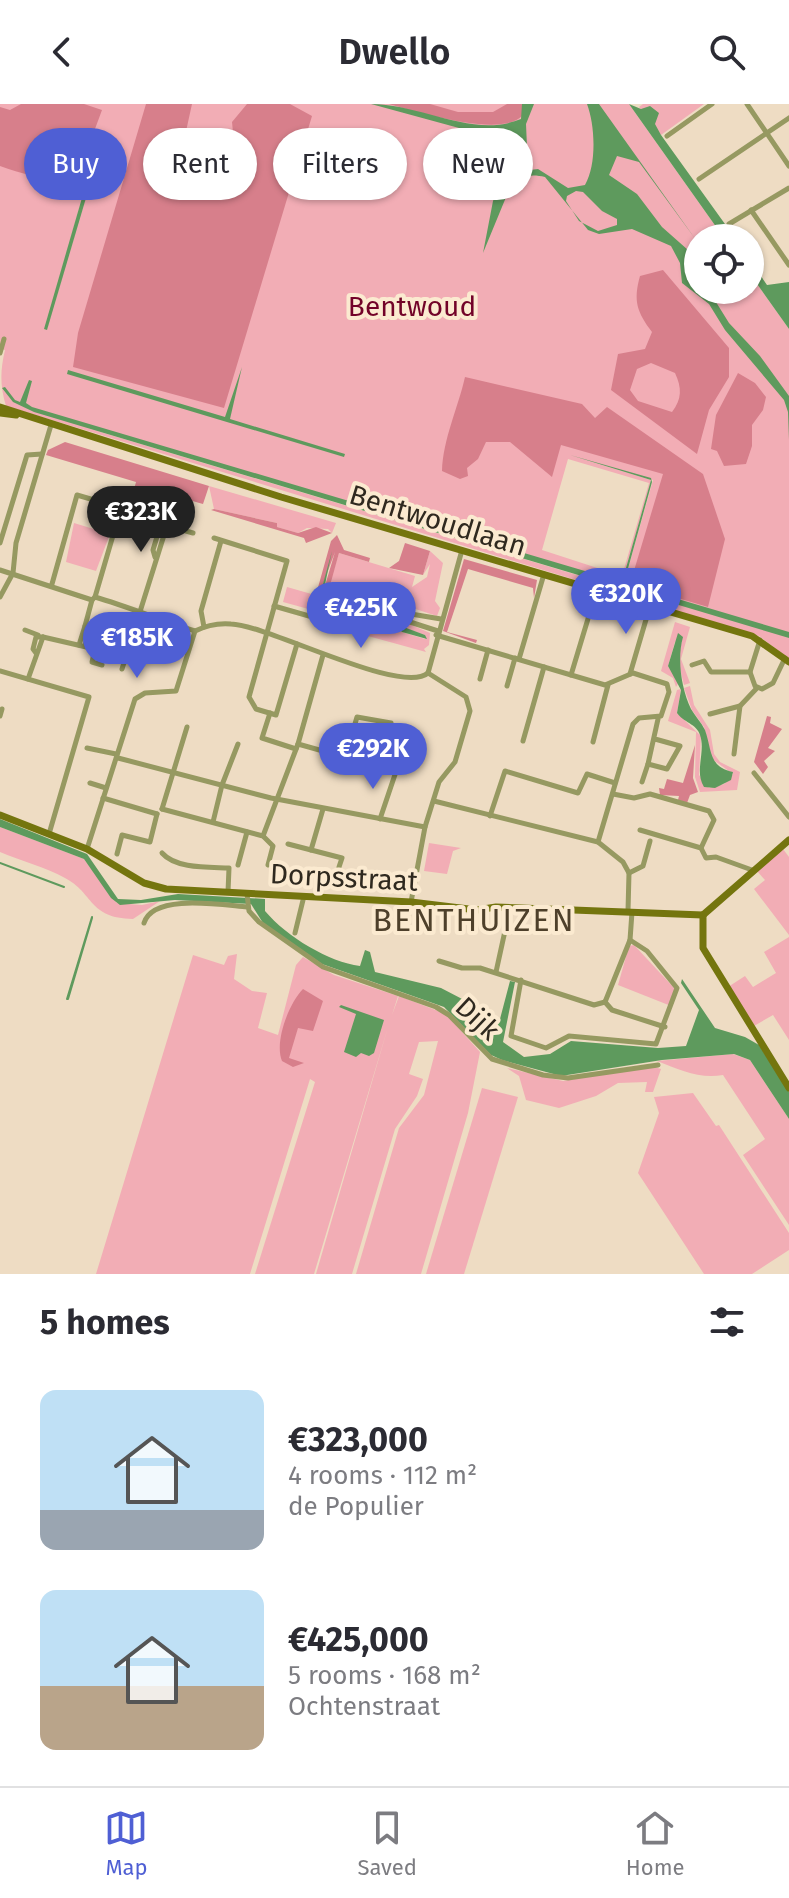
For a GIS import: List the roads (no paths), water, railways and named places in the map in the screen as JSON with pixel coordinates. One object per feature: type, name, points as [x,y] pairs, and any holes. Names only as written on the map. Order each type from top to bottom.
[{"type":"street","points":[[667,136],[712,104]]},
{"type":"street","points":[[747,104],[789,166]]},
{"type":"street","points":[[699,179],[789,118]]},
{"type":"street","points":[[729,224],[789,188]]},
{"type":"street","points":[[751,210],[789,265]]},
{"type":"street","points":[[0,353],[4,339]]},
{"type":"street","name":"Bentwoudlaan","points":[[0,410],[760,639],[787,660]]},
{"type":"street","points":[[0,597],[13,573],[15,547],[51,425]]},
{"type":"street","points":[[0,543],[27,455],[42,454]]},
{"type":"street","points":[[52,584],[77,495],[121,508],[85,626],[90,628],[82,646]]},
{"type":"street","points":[[151,528],[162,531],[172,527],[193,533]]},
{"type":"street","points":[[122,669],[155,557],[160,553],[162,531]]},
{"type":"street","points":[[214,538],[287,561],[249,697],[256,709],[273,714]]},
{"type":"street","points":[[204,627],[201,611],[221,541]]},
{"type":"street","points":[[428,673],[462,550]]},
{"type":"street","points":[[0,570],[52,584],[56,590],[139,610],[146,616],[195,631],[231,624],[323,655],[413,680],[428,673]]},
{"type":"street","points":[[507,686],[544,574]]},
{"type":"street","points":[[571,675],[597,589]]},
{"type":"street","points":[[274,606],[309,616]]},
{"type":"street","points":[[630,674],[650,606]]},
{"type":"street","points":[[441,619],[411,614],[410,622],[488,650],[608,685],[630,674],[667,684],[669,692],[663,713],[657,718],[634,720],[598,842]]},
{"type":"street","points":[[25,630],[95,649],[92,662],[102,665]]},
{"type":"street","points":[[87,849],[137,696],[176,691],[195,631]]},
{"type":"street","points":[[28,679],[36,653],[40,651],[41,636]]},
{"type":"street","points":[[757,688],[750,672],[760,639]]},
{"type":"street","points":[[297,644],[262,738],[394,771]]},
{"type":"street","points":[[480,679],[488,650]]},
{"type":"street","points":[[263,836],[297,746],[323,655]]},
{"type":"street","points":[[710,714],[740,706],[757,688],[773,683],[787,660]]},
{"type":"street","points":[[692,665],[704,661],[711,672],[750,672]]},
{"type":"street","points":[[523,741],[544,667]]},
{"type":"street","points":[[0,671],[89,697],[49,834]]},
{"type":"street","points":[[411,902],[425,827],[442,775],[455,762],[470,706],[466,697],[428,673]]},
{"type":"street","points":[[593,742],[608,685]]},
{"type":"street","points":[[734,754],[740,706]]},
{"type":"street","points":[[0,716],[2,709]]},
{"type":"street","points":[[345,758],[357,717],[361,714],[391,723]]},
{"type":"street","points":[[642,782],[655,739],[657,718]]},
{"type":"street","points":[[117,854],[123,832],[150,842],[187,727]]},
{"type":"street","points":[[380,819],[408,736]]},
{"type":"street","points":[[648,764],[667,769],[680,746],[655,739]]},
{"type":"street","points":[[213,823],[222,785],[238,744]]},
{"type":"street","points":[[87,748],[275,798],[425,827]]},
{"type":"street","points":[[490,816],[505,771],[578,793],[587,774],[615,783]]},
{"type":"street","points":[[754,773],[789,817]]},
{"type":"street","points":[[90,783],[106,788]]},
{"type":"street","points":[[613,794],[634,798],[650,794],[709,811],[714,820],[701,848]]},
{"type":"street","points":[[103,798],[263,836],[273,846],[268,865]]},
{"type":"street","points":[[434,801],[598,842],[623,862],[629,873],[630,940],[605,1002]]},
{"type":"street","points":[[311,850],[323,809]]},
{"type":"street","name":"Dorpsstraat","points":[[0,815],[87,849],[153,886],[228,893],[247,901],[304,896],[411,902],[477,910],[510,908],[703,915]]},
{"type":"street","points":[[640,830],[701,848],[706,858],[716,857],[752,870]]},
{"type":"street","points":[[238,865],[247,832]]},
{"type":"street","points":[[789,840],[703,915],[703,948],[789,1088]]},
{"type":"street","points":[[629,873],[643,866],[650,841]]},
{"type":"street","points":[[288,844],[342,858],[339,867]]},
{"type":"street","points":[[162,853],[167,859],[194,866],[229,868],[228,893]]},
{"type":"street","points":[[295,933],[304,896]]},
{"type":"street","points":[[144,923],[150,912],[165,905],[247,901]]},
{"type":"street","name":"Dijk","points":[[247,901],[267,929],[330,971],[443,1011],[482,1051],[502,1063],[558,1078],[658,1065]]},
{"type":"street","points":[[496,972],[510,908]]},
{"type":"street","points":[[521,980],[511,1036],[546,1048],[569,1036],[659,1042],[677,988],[647,951],[630,940]]},
{"type":"street","points":[[439,961],[496,972],[594,1005],[605,1002]]},
{"type":"street","points":[[605,1002],[612,1010],[665,1027]]},
{"type":"waterway","points":[[0,863],[64,887]]},
{"type":"waterway","points":[[92,917],[68,999],[67,999],[92,917]]},
{"type":"district","name":"BENTHUIZEN","points":[[474,920]]},
{"type":"park label","name":"Bentwoud","points":[[412,306]]}]
